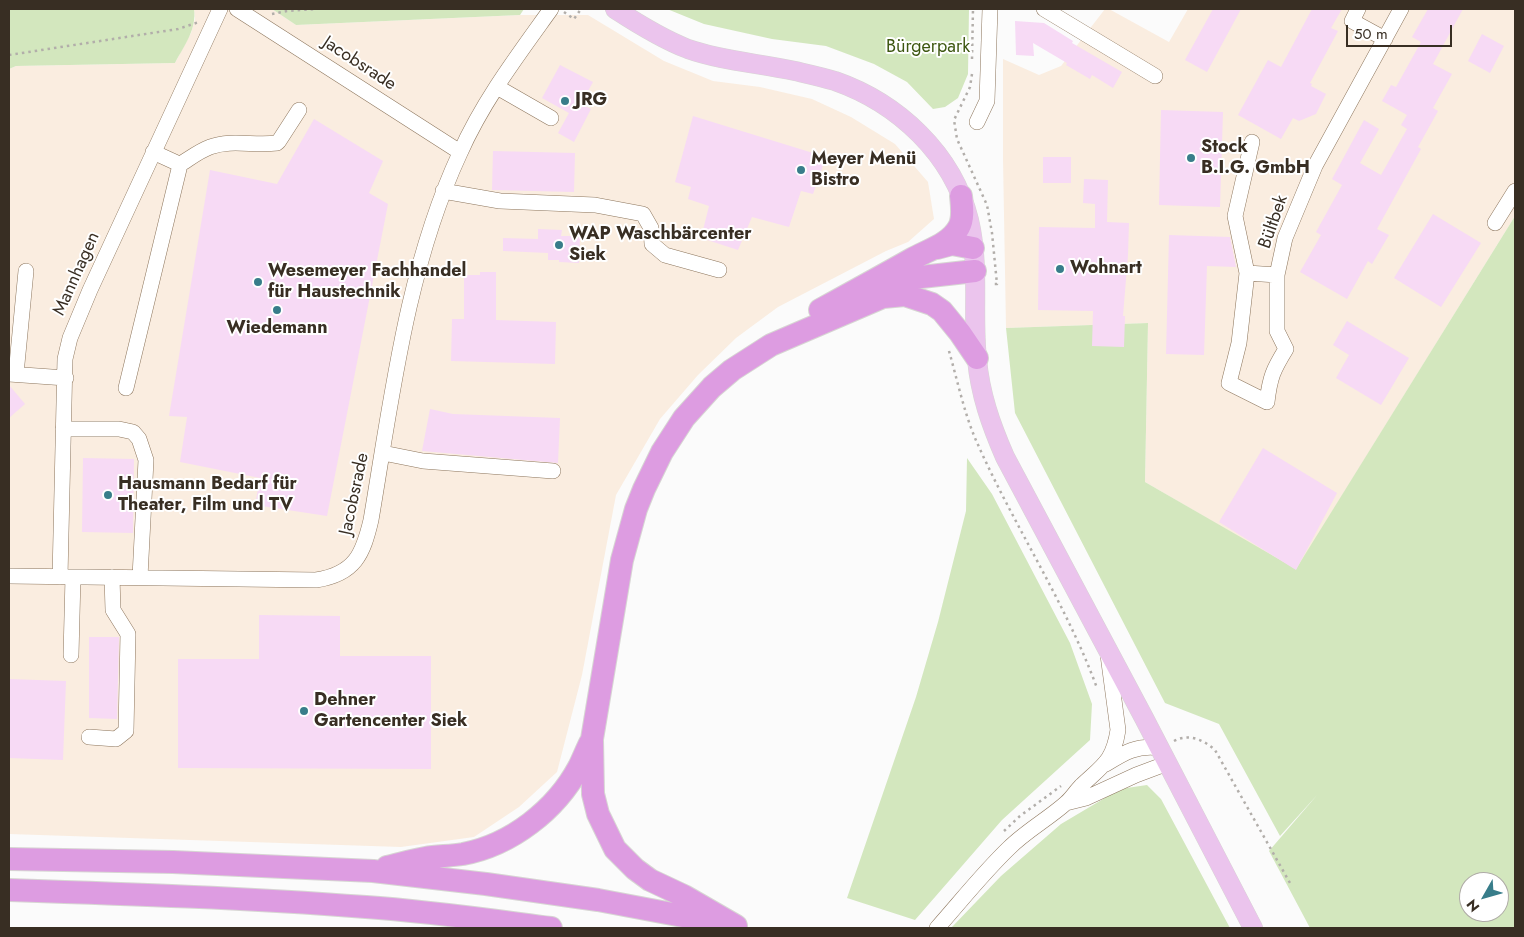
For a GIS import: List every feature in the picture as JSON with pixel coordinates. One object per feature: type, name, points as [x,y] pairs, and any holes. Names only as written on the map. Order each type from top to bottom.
[{"type":"highway","points":[[937,248],[951,237],[960,226],[961,196]]},
{"type":"highway","points":[[741,927],[650,880],[635,869],[615,849],[598,814],[593,794],[592,739],[622,560],[636,509],[653,468],[679,426],[702,397],[732,370],[771,345],[794,324],[914,258],[952,244],[973,248]]},
{"type":"highway","points":[[806,331],[881,286],[912,278],[975,270]]},
{"type":"highway","points":[[771,345],[883,297],[906,296],[932,304],[942,310],[977,358]]},
{"type":"highway","points":[[373,871],[424,858],[462,854],[508,837],[525,828],[540,816],[567,786],[592,739]]},
{"type":"highway","points":[[9,859],[173,862],[373,871],[486,884],[598,900],[741,927]]},
{"type":"highway","points":[[9,890],[169,895],[367,907],[480,918],[551,928]]},
{"type":"main road","points":[[615,9],[655,33],[687,48],[714,56],[779,67],[835,81],[875,100],[908,122],[936,152],[951,174],[969,220],[975,270],[977,358],[980,384],[986,410],[1005,457],[1253,928]]},
{"type":"street","name":"Jacobsrade","points":[[237,9],[460,152]]},
{"type":"street","name":"Jacobsrade","points":[[539,26],[541,9]]},
{"type":"street","name":"Jacobsrade","points":[[9,576],[316,580],[336,575],[354,563],[364,546],[371,520],[399,355],[409,310],[428,238],[444,192],[460,152],[486,104],[551,9]]},
{"type":"street","points":[[977,122],[987,101],[990,9]]},
{"type":"street","points":[[1044,9],[1155,76]]},
{"type":"street","points":[[1358,9],[1352,21],[1385,39]]},
{"type":"street","name":"Bültbek","points":[[1248,273],[1239,343],[1229,383],[1268,402],[1270,379],[1274,367],[1286,349],[1277,331],[1277,275],[1285,238],[1315,166],[1401,9]]},
{"type":"street","name":"Mannhagen","points":[[71,655],[66,577],[63,429],[66,378],[65,359],[70,338],[90,290],[217,13]]},
{"type":"street","points":[[497,87],[551,118]]},
{"type":"street","points":[[126,388],[179,165],[217,145],[279,142],[299,110]]},
{"type":"street","points":[[1252,142],[1235,216],[1248,273],[1277,275]]},
{"type":"street","points":[[153,152],[179,165]]},
{"type":"street","points":[[444,192],[500,200],[595,206],[643,214],[651,228],[652,244],[665,255],[719,270]]},
{"type":"street","points":[[1495,223],[1515,192]]},
{"type":"street","points":[[26,272],[12,374],[66,378]]},
{"type":"street","points":[[63,429],[119,429],[133,432],[140,439],[146,460],[140,577]]},
{"type":"street","points":[[383,453],[423,461],[553,471]]},
{"type":"street","points":[[89,736],[116,739],[126,731],[128,634],[113,610],[112,577]]},
{"type":"street","points":[[1106,764],[1116,741],[1118,730],[1107,650]]},
{"type":"street","points":[[941,923],[1008,848],[1066,803],[1080,786],[1106,764],[1121,754],[1137,748],[1149,747],[1164,756],[1136,775],[1086,798],[1066,803]]},
{"type":"path","points":[[251,18],[286,11],[317,9]]},
{"type":"path","points":[[559,9],[574,19],[581,9]]},
{"type":"path","points":[[9,55],[178,29],[217,13]]},
{"type":"path","points":[[948,349],[975,436],[1002,495],[1062,609],[1087,662],[1098,692]]},
{"type":"path","points":[[1164,756],[1180,738],[1195,738],[1206,742],[1216,750],[1290,883]]},
{"type":"path","points":[[1001,834],[1020,816],[1062,785]]},
{"type":"shaded area","points":[[194,9],[272,9],[296,25],[520,15],[588,15],[664,61],[713,81],[760,87],[812,99],[851,117],[895,144],[928,182],[934,219],[908,242],[886,251],[778,307],[736,338],[698,375],[660,419],[616,495],[582,675],[557,772],[519,807],[474,837],[401,847],[9,834],[9,69],[16,66],[175,63],[191,33],[195,19]]},
{"type":"shaded area","points":[[1105,9],[1109,9],[1169,42],[1188,9],[1515,9],[1515,216],[1296,570],[1145,482],[1148,323],[1006,328],[1003,59],[1039,75],[1061,66]]},
{"type":"green space","points":[[9,9],[194,9],[194,23],[175,63],[16,66],[9,69]]},
{"type":"green space","points":[[272,9],[524,9],[520,15],[296,25]]},
{"type":"green space","name":"Bürgerpark","points":[[667,9],[969,9],[968,74],[958,98],[945,107],[933,109],[907,82],[874,64],[826,46],[772,39],[704,24]]},
{"type":"green space","points":[[1515,216],[1515,928],[1310,928],[1269,851],[1318,794],[1280,836],[1219,724],[1165,703],[1015,413],[1006,328],[1148,323],[1145,482],[1296,569]]},
{"type":"green space","points":[[967,458],[992,494],[1070,643],[1092,704],[1090,740],[1002,820],[915,920],[847,898],[916,697],[938,622],[966,511]]},
{"type":"green space","points":[[1147,785],[1161,799],[1230,928],[951,928],[1001,876],[1061,824],[1120,789]]},
{"type":"building","points":[[1213,9],[1241,9],[1207,72],[1185,60]]},
{"type":"building","points":[[1312,9],[1342,9],[1331,28],[1338,31],[1310,83],[1312,84],[1311,86],[1326,94],[1316,114],[1299,121],[1293,118],[1281,139],[1238,115],[1268,60],[1281,67]]},
{"type":"building","points":[[1428,9],[1463,9],[1433,64],[1452,74],[1433,108],[1438,111],[1418,147],[1421,149],[1377,229],[1389,235],[1372,264],[1368,261],[1347,299],[1300,272],[1321,235],[1316,232],[1342,185],[1332,179],[1364,120],[1379,129],[1360,163],[1381,175],[1407,129],[1401,125],[1407,115],[1382,101],[1391,85],[1396,87],[1421,42],[1412,37]]},
{"type":"building","points":[[1015,21],[1044,23],[1073,41],[1072,43],[1122,72],[1113,88],[1092,75],[1090,79],[1033,43],[1034,56],[1016,55]]},
{"type":"building","points":[[1482,34],[1504,46],[1490,73],[1468,61]]},
{"type":"building","name":"JRG","points":[[560,65],[593,82],[581,104],[591,109],[574,142],[558,133],[569,113],[542,98]]},
{"type":"building","name":"Stock B.I.G. GmbH","points":[[1161,110],[1223,112],[1220,207],[1159,205]]},
{"type":"building","points":[[693,116],[826,157],[813,194],[801,191],[789,227],[752,217],[738,250],[701,238],[709,206],[688,199],[691,187],[675,182]]},
{"type":"building","name":"Wiedemann","points":[[314,119],[383,161],[369,193],[388,204],[327,516],[255,505],[260,478],[180,462],[187,417],[169,416],[210,170],[277,184]]},
{"type":"building","points":[[493,151],[575,153],[574,192],[492,190]]},
{"type":"building","points":[[1043,157],[1071,157],[1071,183],[1043,183]]},
{"type":"building","points":[[1084,179],[1108,180],[1107,222],[1129,223],[1123,316],[1125,316],[1124,347],[1092,346],[1093,311],[1038,310],[1039,227],[1095,228],[1095,204],[1083,203]]},
{"type":"building","points":[[1433,214],[1481,243],[1441,307],[1394,278]]},
{"type":"building","name":"WAP Waschbärcenter Siek","points":[[538,229],[562,230],[561,236],[580,236],[579,263],[548,260],[548,253],[503,251],[503,238],[538,239]]},
{"type":"building","points":[[1169,235],[1230,237],[1236,267],[1207,266],[1204,355],[1166,354]]},
{"type":"building","points":[[480,272],[496,272],[496,320],[556,322],[555,364],[451,361],[452,319],[464,319],[464,275],[480,275]]},
{"type":"building","points":[[1347,321],[1409,358],[1381,405],[1336,378],[1349,355],[1333,345]]},
{"type":"building","points":[[9,385],[25,404],[9,418]]},
{"type":"building","points":[[430,409],[453,414],[560,418],[558,463],[422,451]]},
{"type":"building","points":[[1263,448],[1337,493],[1296,570],[1219,522]]},
{"type":"building","name":"Hausmann Bedarf für Theater, Film und TV","points":[[83,458],[134,459],[133,533],[82,532]]},
{"type":"building","name":"Dehner Gartencenter Siek","points":[[259,615],[340,616],[340,656],[431,656],[431,769],[178,768],[178,659],[259,659]]},
{"type":"building","points":[[89,637],[119,637],[117,719],[89,718]]},
{"type":"building","points":[[9,679],[66,681],[63,760],[9,758]]},
{"type":"place","name":"JRG","points":[[565,101]]},
{"type":"place","name":"Stock B.I.G. GmbH","points":[[1191,158]]},
{"type":"place","name":"Meyer Menü Bistro","points":[[801,170]]},
{"type":"place","name":"WAP Waschbärcenter Siek","points":[[559,245]]},
{"type":"place","name":"Wohnart","points":[[1060,269]]},
{"type":"place","name":"Wesemeyer Fachhandel für Haustechnik","points":[[258,282]]},
{"type":"place","name":"Wiedemann","points":[[277,310]]},
{"type":"place","name":"Hausmann Bedarf für Theater, Film und TV","points":[[108,495]]},
{"type":"place","name":"Dehner Gartencenter Siek","points":[[304,711]]}]
